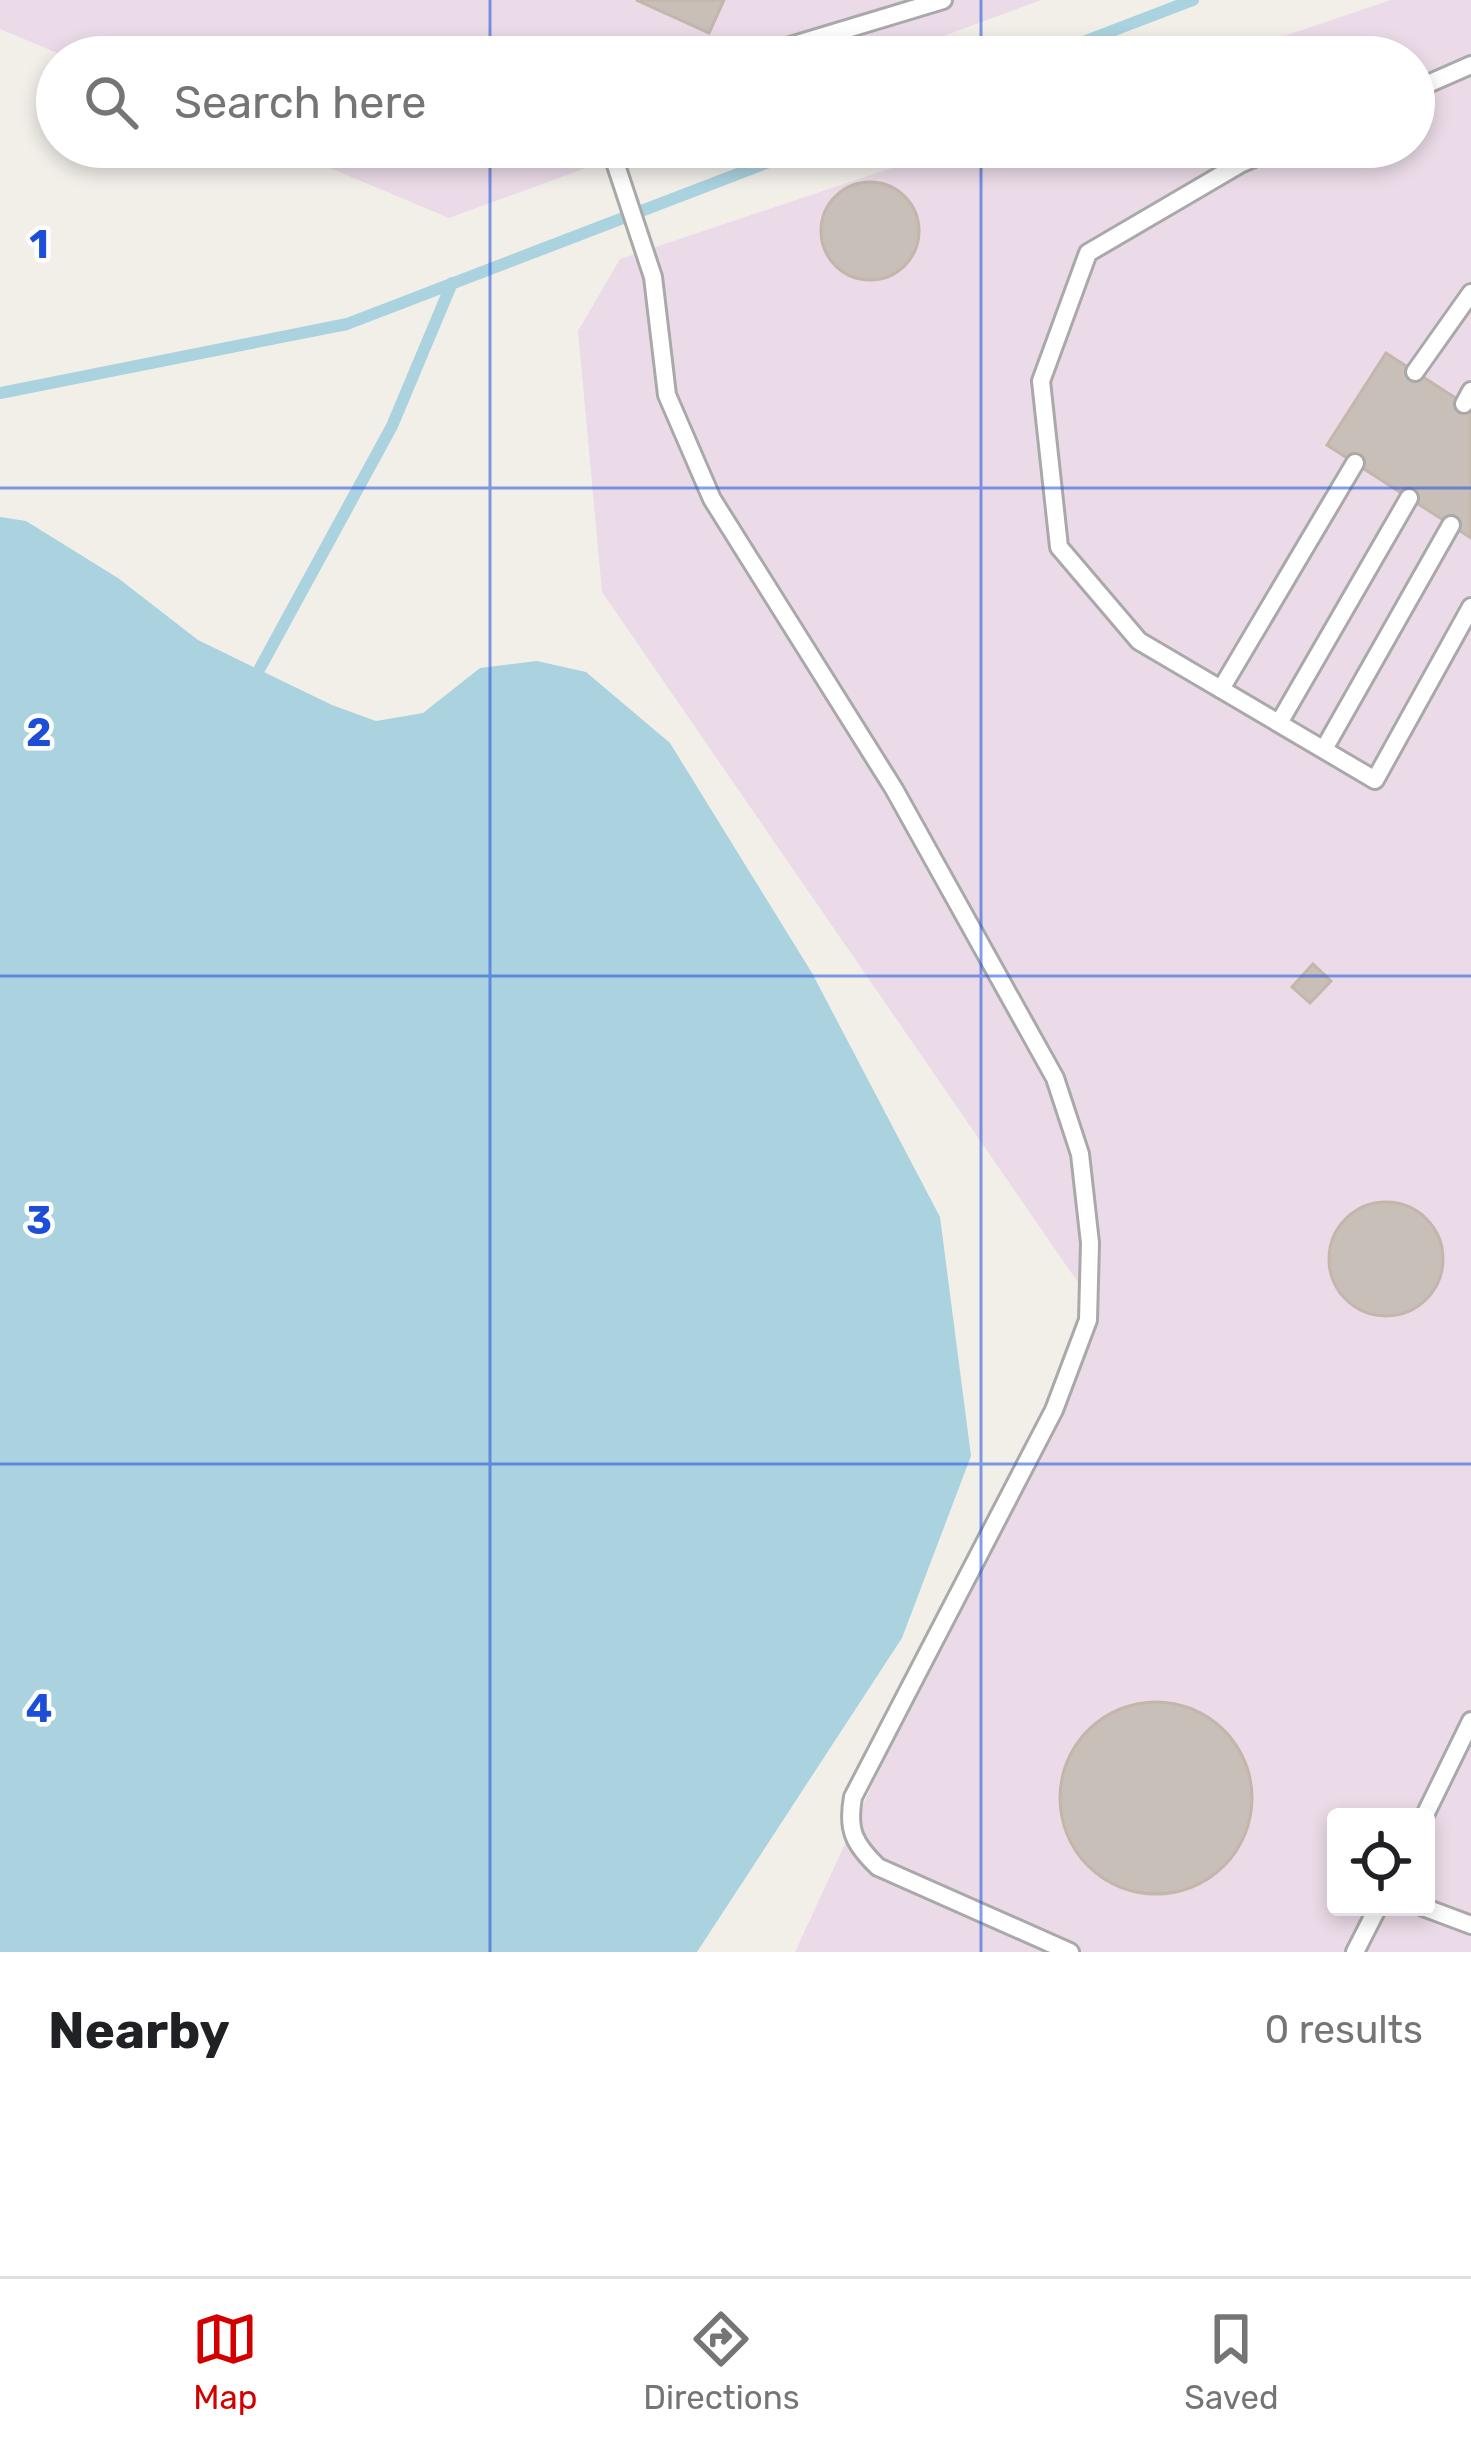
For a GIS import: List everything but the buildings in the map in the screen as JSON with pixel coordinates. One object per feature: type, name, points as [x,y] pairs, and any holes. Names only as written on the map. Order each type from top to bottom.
[{"type":"lane","points":[[824,36],[943,0]]},
{"type":"lane","points":[[1435,81],[1471,65]]},
{"type":"lane","points":[[617,168],[653,278],[667,395],[712,499],[894,789],[1054,1078],[1080,1154],[1090,1243],[1088,1320],[1054,1410],[853,1797],[848,1821],[855,1845],[878,1868],[1070,1952]]},
{"type":"lane","points":[[1233,168],[1088,253],[1040,381],[1060,547],[1139,641],[1375,780],[1471,608]]},
{"type":"lane","points":[[1415,372],[1471,292]]},
{"type":"lane","points":[[1221,689],[1355,463]]},
{"type":"lane","points":[[1279,723],[1409,498]]},
{"type":"lane","points":[[1324,749],[1451,525]]},
{"type":"lane","points":[[1428,1808],[1471,1721]]},
{"type":"lane","points":[[1435,1912],[1471,1925]]},
{"type":"lane","points":[[1355,1952],[1373,1916]]},
{"type":"shaded area","points":[[0,0],[1041,0],[944,36],[36,36],[36,44],[0,29]]},
{"type":"shaded area","points":[[1391,0],[1471,0],[1471,1952],[795,1952],[1023,1459],[1090,1300],[602,592],[578,331],[620,259],[891,168],[1435,168],[1435,36],[1284,36]]},
{"type":"shaded area","points":[[330,168],[586,168],[449,218]]},
{"type":"water","points":[[0,517],[26,521],[118,578],[198,640],[332,705],[376,721],[423,713],[480,668],[537,661],[586,672],[670,743],[812,973],[940,1217],[971,1456],[902,1638],[697,1952],[0,1952]]},
{"type":"waterway","points":[[1099,36],[1193,0]]},
{"type":"waterway","points":[[0,393],[347,324],[753,168]]},
{"type":"waterway","points":[[260,668],[392,426],[452,283]]}]
